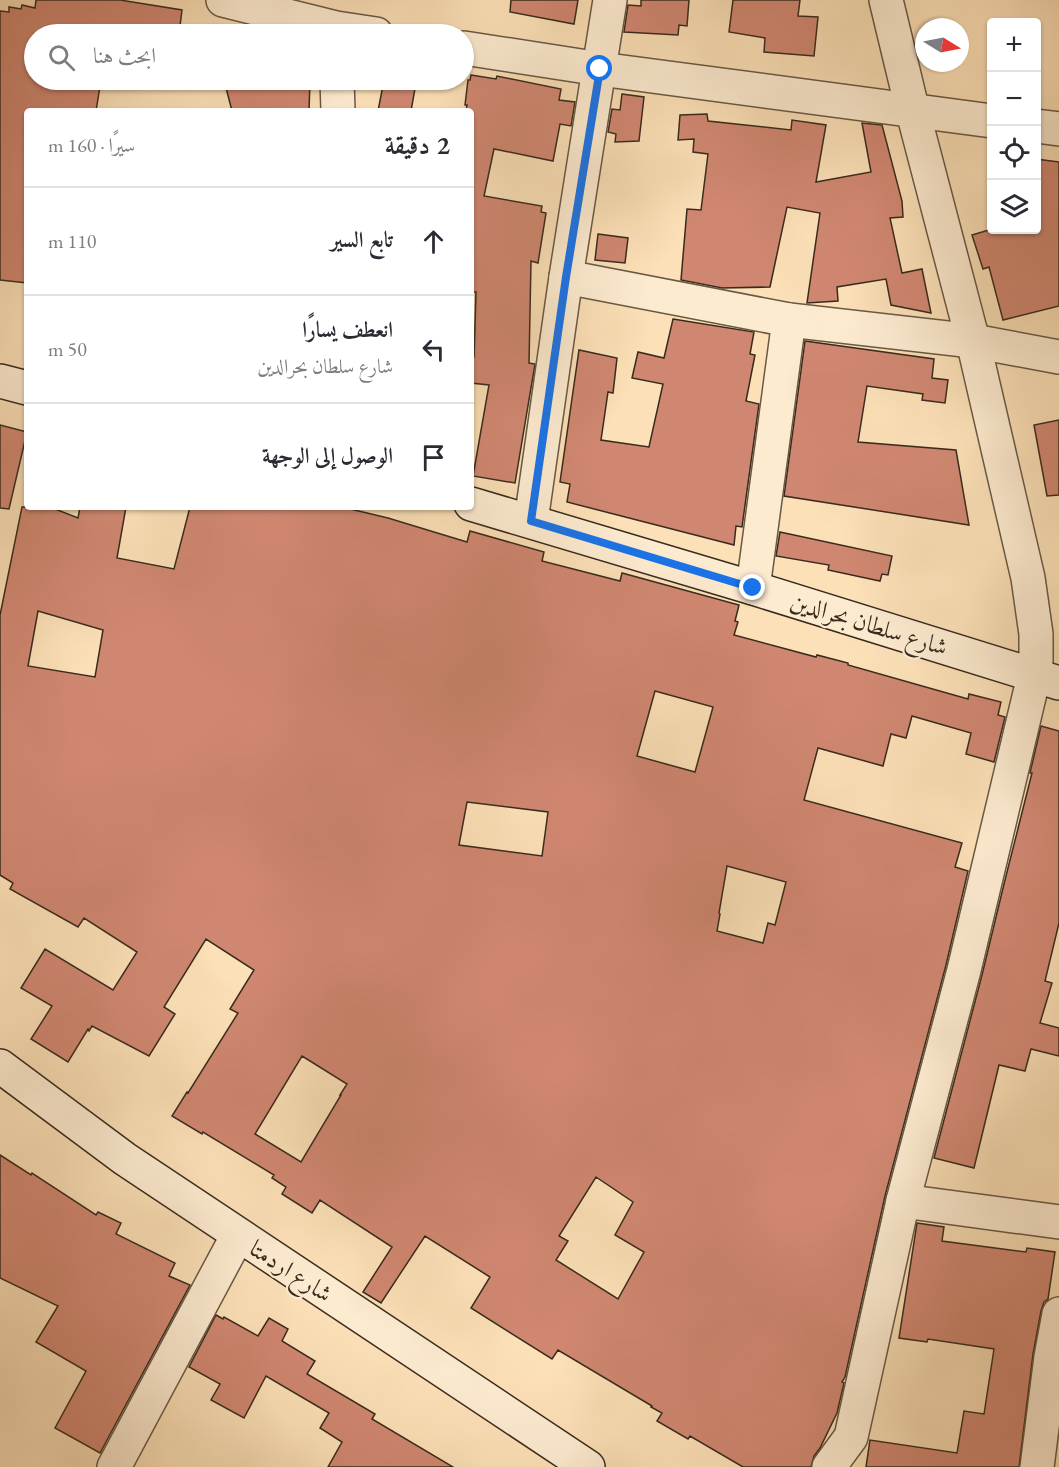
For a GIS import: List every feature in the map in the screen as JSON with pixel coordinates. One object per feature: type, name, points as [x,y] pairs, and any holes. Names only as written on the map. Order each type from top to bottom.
[{"type":"street","points":[[223,0],[310,24]]},
{"type":"street","points":[[531,521],[566,277],[610,0]]},
{"type":"street","points":[[829,1467],[851,1437],[903,1201],[964,970],[1047,679],[1036,661],[1036,634],[1028,578],[974,341],[885,0]]},
{"type":"street","points":[[474,50],[600,69],[987,120]]},
{"type":"street","points":[[337,90],[338,108]]},
{"type":"street","points":[[1041,127],[1059,129]]},
{"type":"street","points":[[566,277],[789,320],[974,341],[1059,357]]},
{"type":"street","points":[[753,588],[789,320]]},
{"type":"street","points":[[0,381],[24,387]]},
{"type":"street","name":"شارع سلطان بحرالدين","points":[[474,505],[1047,679]]},
{"type":"street","name":"شارع اردمتا","points":[[0,1066],[125,1159],[588,1467]]},
{"type":"street","points":[[903,1201],[1059,1222]]},
{"type":"street","points":[[114,1467],[238,1235]]},
{"type":"street","points":[[1037,1467],[1059,1314]]},
{"type":"building","points":[[36,0],[120,0],[182,10],[180,24],[24,24],[24,90],[99,90],[96,108],[24,108],[24,283],[0,280],[0,11],[9,12],[9,7],[21,9],[22,5],[35,8]]},
{"type":"building","points":[[511,0],[578,0],[574,24],[510,12]]},
{"type":"building","points":[[641,0],[689,0],[687,26],[679,25],[678,35],[624,32],[628,5],[641,6]]},
{"type":"building","points":[[733,0],[800,0],[798,16],[818,17],[814,56],[764,52],[765,38],[729,32]]},
{"type":"building","points":[[474,75],[496,79],[497,76],[561,89],[559,100],[575,102],[571,126],[560,124],[553,161],[494,149],[484,196],[542,206],[541,212],[546,213],[538,263],[531,261],[529,363],[535,364],[515,483],[474,476],[489,385],[474,383],[476,292],[474,292],[474,108],[466,108],[467,90],[474,90]]},
{"type":"building","points":[[227,90],[310,90],[309,108],[231,108]]},
{"type":"building","points":[[382,90],[415,90],[412,108],[379,108]]},
{"type":"building","points":[[622,94],[644,97],[639,141],[615,142],[616,134],[608,132],[612,109],[620,110]]},
{"type":"building","points":[[707,114],[708,121],[791,130],[792,120],[826,125],[816,182],[871,172],[862,123],[882,125],[902,201],[903,217],[890,218],[902,273],[922,269],[931,313],[891,305],[886,279],[837,287],[838,301],[807,303],[820,213],[787,207],[770,287],[722,288],[681,280],[687,209],[701,210],[708,154],[693,152],[694,139],[678,140],[680,115]]},
{"type":"building","points":[[1041,160],[1059,162],[1059,306],[1003,320],[989,267],[983,269],[972,235],[987,230],[987,234],[1041,234]]},
{"type":"building","points":[[598,234],[628,238],[625,263],[595,260]]},
{"type":"building","points":[[673,319],[754,332],[750,354],[755,355],[746,401],[759,404],[742,527],[736,526],[734,545],[567,502],[570,484],[560,482],[579,350],[617,358],[613,393],[608,392],[601,440],[649,447],[663,384],[632,378],[638,352],[664,358]]},
{"type":"building","points":[[805,341],[934,359],[932,378],[948,380],[945,403],[922,400],[923,394],[867,386],[858,442],[956,450],[969,525],[784,496]]},
{"type":"building","points":[[1059,420],[1059,495],[1047,496],[1034,425]]},
{"type":"building","points":[[0,425],[24,431],[24,445],[9,509],[0,508]]},
{"type":"building","points":[[22,507],[24,510],[58,510],[78,518],[79,510],[125,510],[117,558],[174,569],[189,510],[355,510],[467,542],[470,531],[544,552],[542,561],[620,581],[622,573],[739,605],[735,621],[738,622],[734,635],[816,657],[817,655],[848,663],[848,665],[968,699],[969,694],[1001,702],[998,715],[1005,717],[994,762],[966,754],[971,733],[912,716],[906,738],[891,734],[883,766],[818,748],[804,800],[962,843],[955,867],[968,871],[946,965],[885,1196],[842,1382],[844,1383],[837,1413],[814,1456],[811,1467],[743,1467],[690,1436],[688,1439],[657,1421],[662,1413],[558,1350],[552,1359],[471,1308],[490,1277],[425,1236],[381,1303],[363,1292],[392,1247],[320,1200],[312,1213],[282,1194],[286,1187],[272,1178],[274,1175],[172,1116],[238,1013],[230,1009],[254,970],[206,939],[164,1007],[175,1014],[149,1056],[92,1026],[68,1062],[31,1039],[52,1006],[21,988],[45,949],[113,990],[137,952],[84,918],[78,927],[10,889],[13,883],[0,875],[0,615]],"holes":[[[38,611],[103,630],[95,677],[28,666]],[[655,691],[713,707],[695,772],[637,756]],[[467,802],[548,812],[542,856],[459,845]],[[727,866],[786,882],[775,925],[768,923],[763,943],[717,931]],[[302,1056],[347,1084],[301,1162],[255,1134]],[[596,1177],[633,1202],[615,1235],[644,1252],[618,1299],[556,1260],[568,1241],[559,1236]]]},
{"type":"building","points":[[780,532],[892,556],[888,575],[882,574],[880,581],[828,570],[829,565],[776,556]]},
{"type":"building","points":[[1041,726],[1059,731],[1059,923],[1045,981],[1052,983],[1040,1023],[1059,1028],[1059,1056],[1031,1049],[1025,1071],[999,1065],[974,1168],[934,1158],[982,975],[1032,773],[1030,773]]},
{"type":"building","points":[[0,1155],[96,1215],[98,1212],[121,1223],[116,1234],[175,1263],[169,1276],[190,1285],[100,1453],[55,1428],[86,1371],[36,1342],[58,1306],[0,1278]]},
{"type":"building","points":[[917,1223],[944,1227],[942,1241],[1026,1252],[1027,1248],[1055,1252],[1048,1299],[1044,1302],[1041,1311],[1033,1354],[1019,1467],[866,1467],[870,1440],[957,1453],[964,1411],[984,1414],[994,1349],[928,1339],[927,1342],[899,1338]]},
{"type":"building","points":[[216,1315],[258,1336],[269,1318],[288,1329],[282,1341],[315,1361],[307,1374],[375,1414],[372,1419],[453,1467],[328,1467],[342,1442],[320,1428],[329,1413],[266,1376],[244,1418],[211,1400],[220,1384],[189,1367]]},
{"type":"route","points":[[600,69],[566,277],[531,521],[753,588]]}]
